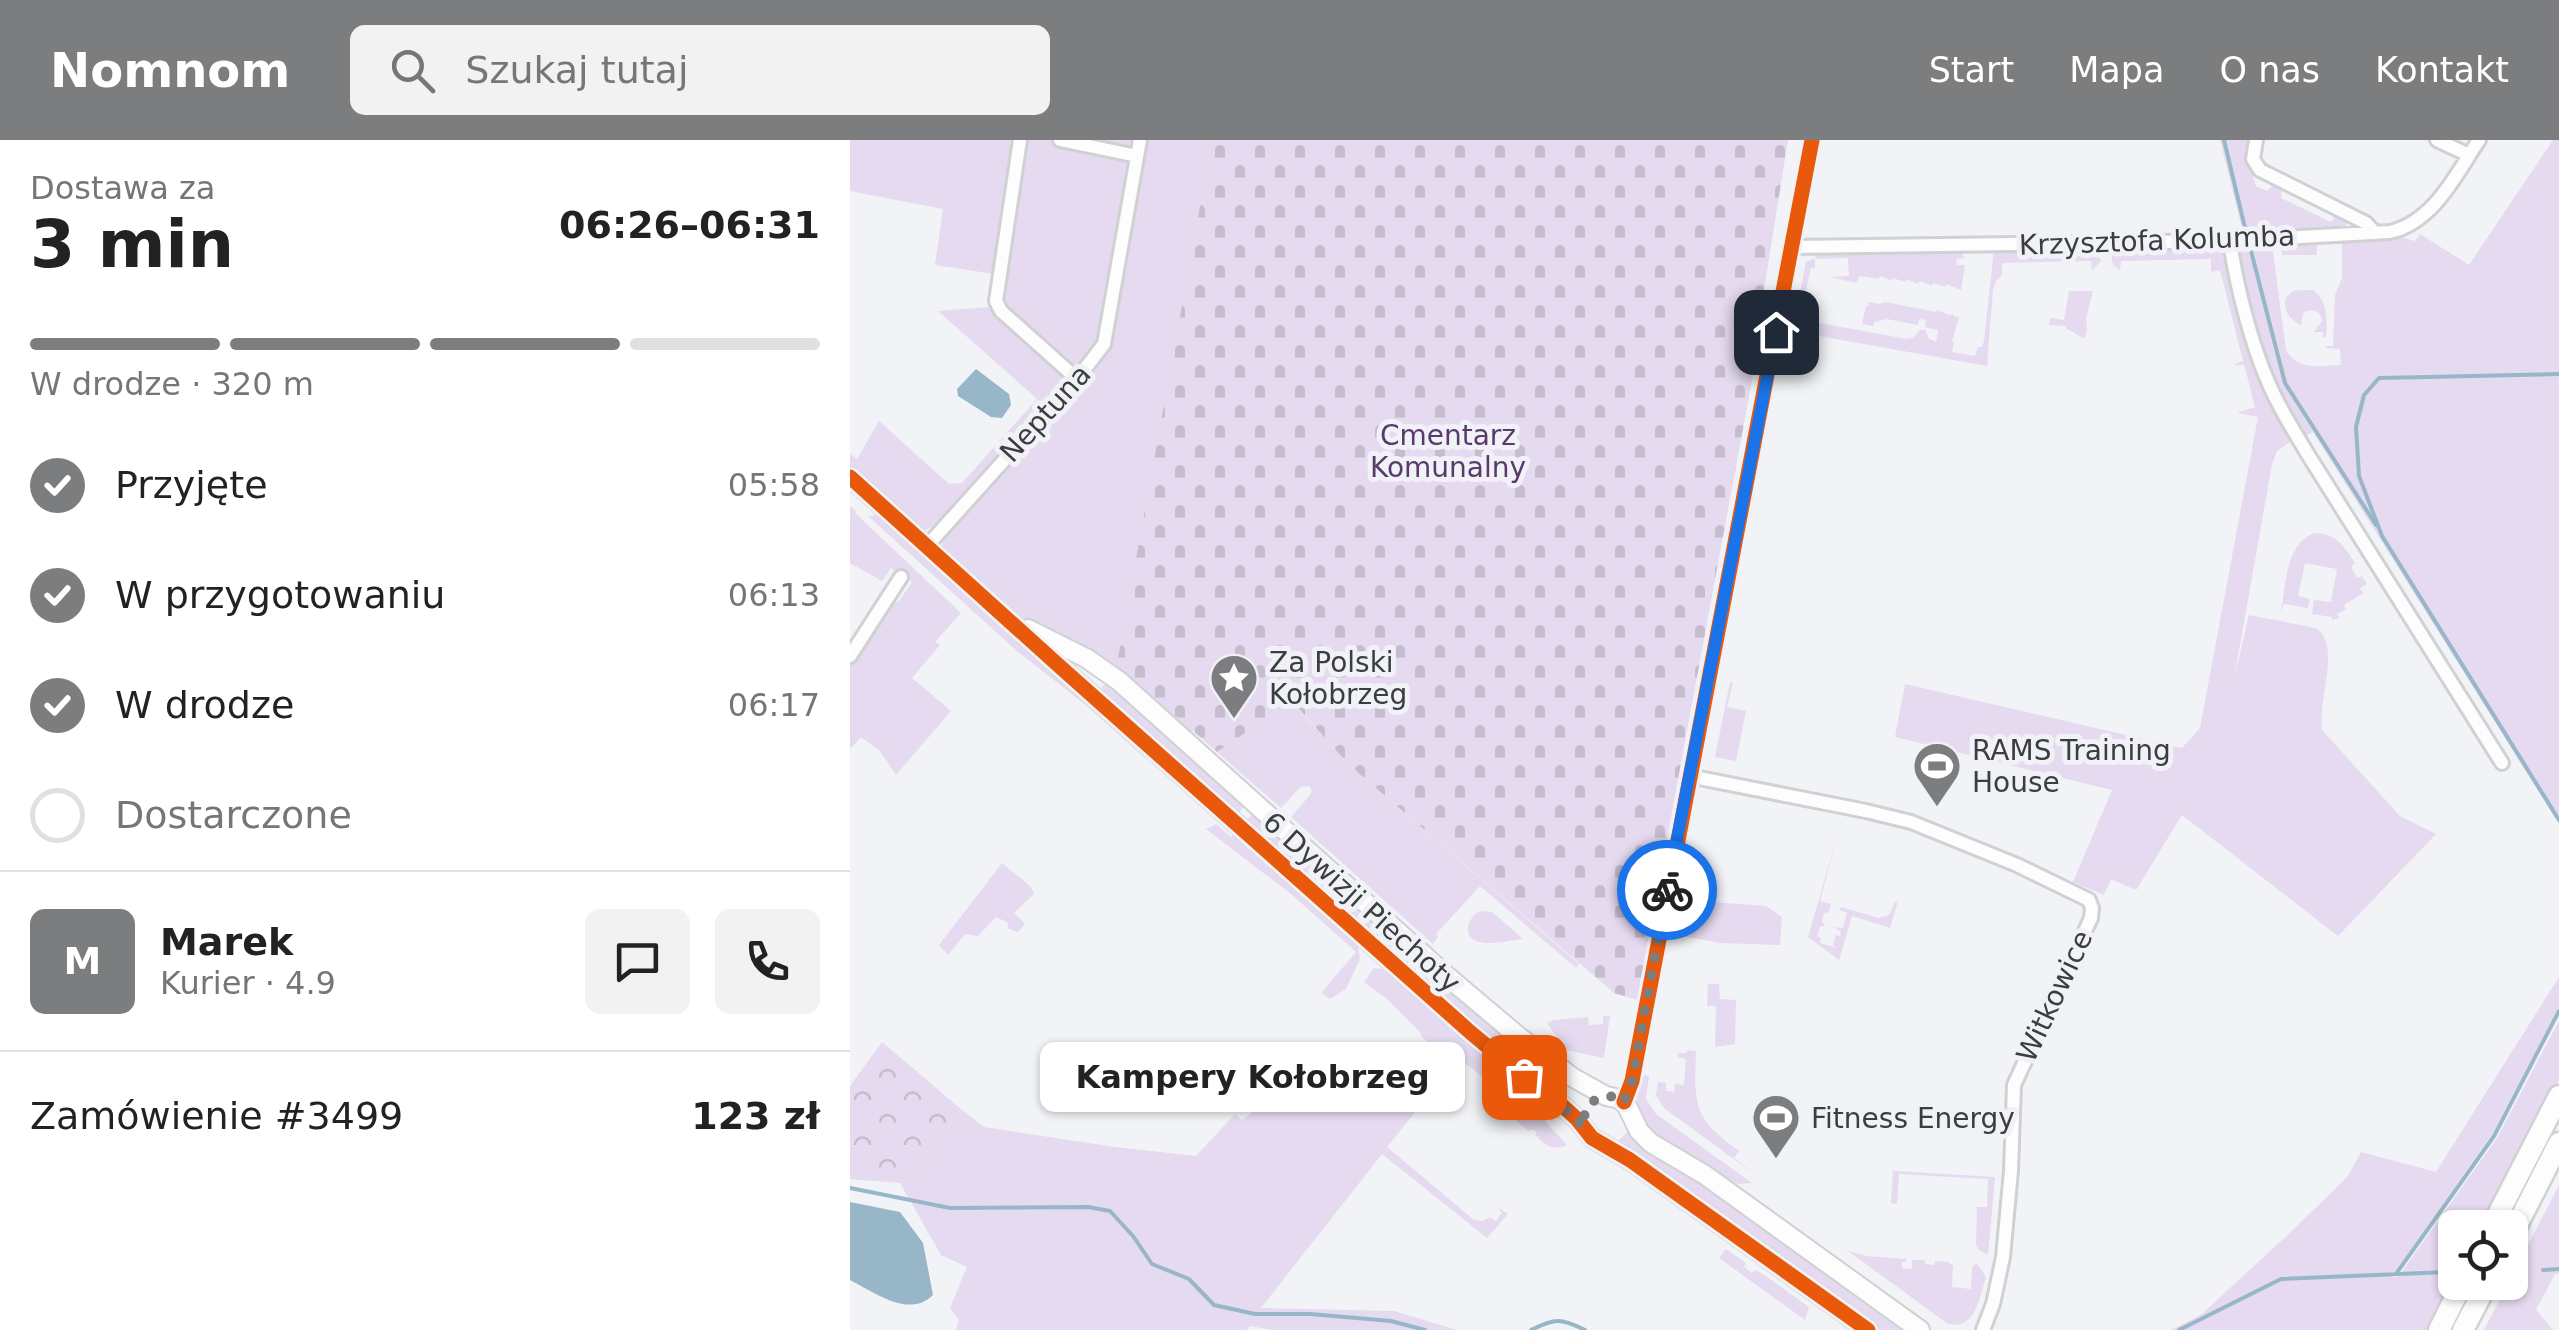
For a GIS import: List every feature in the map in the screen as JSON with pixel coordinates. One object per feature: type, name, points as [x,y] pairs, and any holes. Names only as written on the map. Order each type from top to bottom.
[{"type":"main road","points":[[2500,1210],[2559,1096]]},
{"type":"main road","points":[[2525,1210],[2559,1143]]},
{"type":"main road","points":[[2439,1330],[2454,1300]]},
{"type":"main road","points":[[2463,1330],[2479,1300]]},
{"type":"street","points":[[1020,140],[996,301],[1001,311],[1076,379]]},
{"type":"street","points":[[1060,140],[1137,156]]},
{"type":"street","name":"Neptuna","points":[[926,546],[1104,344],[1140,140]]},
{"type":"street","points":[[1602,1142],[1612,1140],[1628,1126],[1620,1104],[1632,1081],[1812,140]]},
{"type":"street","points":[[2256,140],[2253,159],[2260,170],[2357,218],[2376,233]]},
{"type":"street","points":[[2438,140],[2468,156]]},
{"type":"street","name":"Krzysztofa Kolumba","points":[[1793,247],[2230,240],[2398,230],[2421,219],[2434,206],[2479,140]]},
{"type":"street","points":[[2230,240],[2268,382],[2298,437],[2502,763]]},
{"type":"street","name":"6 Dywizji Piechoty","points":[[850,477],[1470,1032],[1556,1100],[1592,1138],[1868,1330]]},
{"type":"street","points":[[850,656],[901,577]]},
{"type":"street","name":"6 Dywizji Piechoty","points":[[1006,617],[1106,671],[1448,976],[1572,1078],[1620,1104],[1650,1143],[1705,1175],[1920,1330]]},
{"type":"street","points":[[1090,691],[1106,671]]},
{"type":"street","name":"Witkowice","points":[[1689,776],[1911,822],[2017,864],[2089,900],[2091,918],[2014,1086],[2003,1257],[1983,1330]]},
{"type":"street","points":[[1584,1127],[1586,1108],[1594,1100],[1620,1104]]},
{"type":"green space","points":[[850,140],[1212,140],[1118,664],[1194,730],[1188,734],[1007,609],[944,551],[947,532],[939,525],[924,530],[914,525],[850,468],[850,454],[857,459],[879,421],[949,484],[962,483],[1037,399],[938,311],[989,307],[994,274],[935,265],[943,209],[850,191]]},
{"type":"green space","name":"Cmentarz Komunalny","points":[[1212,140],[1788,140],[1756,359],[1637,1000],[1614,993],[1348,764],[1292,701],[1217,752],[1117,664]]},
{"type":"green space","points":[[2220,140],[2252,140],[2248,159],[2256,186],[2267,191],[2273,185],[2279,186],[2281,198],[2331,222],[2341,216],[2347,221],[2345,228],[2234,234],[2233,229],[2242,228]]},
{"type":"green space","points":[[2553,140],[2559,140],[2559,824],[2313,432],[2304,437],[2292,417],[2263,351],[2238,258],[2254,246],[2264,246],[2273,252],[2286,350],[2291,357],[2310,366],[2341,365],[2340,349],[2326,346],[2333,346],[2342,244],[2317,244],[2317,255],[2282,255],[2281,244],[2397,236],[2415,241],[2420,234],[2469,265]]},
{"type":"green space","points":[[2216,247],[2225,252],[2293,440],[2277,451],[2272,464],[2234,679],[2249,615],[2316,628],[2324,636],[2328,660],[2322,730],[2400,816],[2436,834],[2338,936],[2182,815],[2136,890],[2111,879],[2104,895],[2073,882],[2112,790],[1895,737],[1905,684],[2182,748],[2200,728],[2258,417],[2237,413],[2255,407],[2244,364],[2235,364],[2243,361],[2220,270],[2211,272],[2211,259],[2121,261],[2120,270],[2112,258],[2119,248]]},
{"type":"green space","points":[[2093,249],[2101,261],[2092,270],[2091,261],[2002,263],[2002,275],[1993,290],[1987,366],[1791,331],[1798,303],[1797,323],[1808,326],[1809,321],[1907,339],[1925,330],[1929,339],[1936,342],[1938,330],[1925,327],[1926,320],[1919,319],[1918,325],[1887,319],[1874,322],[1873,326],[1862,324],[1869,302],[1885,302],[1959,317],[1952,352],[1975,356],[1984,341],[1994,250]]},
{"type":"green space","points":[[1959,251],[1965,258],[1956,259],[1957,265],[1965,265],[1961,290],[1946,284],[1932,286],[1880,276],[1859,276],[1857,283],[1830,277],[1849,276],[1848,258],[1815,259],[1806,290],[1800,293],[1806,262],[1816,258],[1815,254]]},
{"type":"green space","points":[[2313,290],[2324,305],[2326,337],[2323,332],[2314,332],[2322,321],[2318,312],[2303,313],[2301,325],[2286,308],[2289,294]]},
{"type":"green space","points":[[2069,291],[2093,291],[2085,338],[2066,326],[2049,325],[2050,318],[2064,320]]},
{"type":"green space","points":[[850,506],[961,613],[935,642],[940,645],[912,678],[951,711],[896,775],[880,751],[861,737],[850,749],[850,664],[888,605],[899,601],[912,582],[891,568],[882,581],[850,563]]},
{"type":"green space","points":[[880,515],[1135,741],[1147,756],[1017,651],[868,516]]},
{"type":"green space","points":[[2314,533],[2339,542],[2355,563],[2351,567],[2357,578],[2362,576],[2367,584],[2360,588],[2363,593],[2344,605],[2346,609],[2337,614],[2339,618],[2332,620],[2312,614],[2314,600],[2331,602],[2337,569],[2305,563],[2298,596],[2310,599],[2308,608],[2284,604],[2281,612],[2292,556],[2304,539]]},
{"type":"green space","points":[[1108,682],[1246,804],[1237,815],[1103,694],[1101,688]]},
{"type":"green space","points":[[1730,682],[1727,707],[1746,711],[1736,761],[1715,757]]},
{"type":"green space","points":[[1291,701],[1348,764],[1579,964],[1576,968],[1480,886],[1436,934],[1433,944],[1291,817],[1310,795],[1309,786],[1300,787],[1281,808],[1217,752]]},
{"type":"green space","points":[[1254,812],[1569,1083],[1558,1091],[1533,1077],[1245,822]]},
{"type":"green space","points":[[1216,824],[1231,837],[1236,832],[1357,942],[1360,959],[1346,989],[1330,999],[1321,993],[1356,952],[1291,894],[1206,829]]},
{"type":"green space","points":[[1837,837],[1820,901],[1831,904],[1817,936],[1820,943],[1837,948],[1833,945],[1841,932],[1834,927],[1843,928],[1847,913],[1839,910],[1841,907],[1879,918],[1889,915],[1898,901],[1890,928],[1852,916],[1839,960],[1808,937]]},
{"type":"green space","points":[[1700,856],[1706,857],[1697,901],[1766,906],[1782,917],[1780,945],[1720,943],[1682,936]]},
{"type":"green space","points":[[1002,863],[1034,894],[1014,913],[1025,924],[1018,932],[996,917],[978,936],[965,934],[948,955],[939,945]]},
{"type":"green space","points":[[1480,911],[1492,912],[1523,939],[1490,943],[1474,939],[1468,927]]},
{"type":"green space","points":[[1374,968],[1387,973],[1390,970],[1509,1076],[1505,1095],[1459,1058],[1387,1147],[1474,1220],[1490,1217],[1496,1221],[1502,1213],[1498,1208],[1508,1214],[1487,1238],[1382,1154],[1261,1308],[1394,1311],[1457,1330],[1272,1330],[1250,1326],[1247,1330],[956,1330],[959,1320],[950,1308],[967,1267],[941,1255],[900,1183],[921,1163],[962,1110],[984,1127],[1196,1156],[1235,1114],[1242,1120],[1317,1059],[1333,1065],[1342,1056],[1397,1104],[1440,1052],[1388,1000],[1364,982]]},
{"type":"green space","points":[[2559,977],[2559,1007],[2492,1134],[2392,1277],[2398,1277],[2438,1221],[2438,1300],[2442,1300],[2431,1330],[2171,1330],[2202,1314],[2296,1227],[2348,1176],[2361,1152],[2436,1172]]},
{"type":"green space","points":[[1708,984],[1719,984],[1720,999],[1736,1000],[1735,1044],[1715,1047],[1716,1006],[1707,1006]]},
{"type":"green space","points":[[1603,1016],[1610,1016],[1604,1058],[1566,1050],[1547,1023],[1588,1017],[1589,1025],[1603,1024]]},
{"type":"green space","points":[[2559,1021],[2559,1080],[2493,1210],[2446,1210],[2497,1138]]},
{"type":"green space","points":[[882,1042],[962,1110],[921,1163],[900,1183],[850,1179],[850,1086]]},
{"type":"green space","points":[[1696,1051],[1695,1085],[1705,1119],[1739,1151],[1734,1158],[1757,1176],[1664,1108],[1656,1095],[1658,1082],[1666,1083],[1666,1091],[1674,1092],[1675,1084],[1684,1085],[1686,1059],[1678,1057],[1678,1053]]},
{"type":"green space","points":[[1640,1074],[1649,1076],[1646,1099],[1656,1114],[1752,1183],[1738,1184],[1680,1152],[1653,1131],[1638,1106]]},
{"type":"green space","points":[[1527,1089],[1549,1103],[1545,1108],[1546,1122],[1567,1145],[1549,1146],[1535,1136],[1537,1132],[1529,1131],[1514,1117],[1511,1104],[1518,1093]]},
{"type":"green space","points":[[1629,1131],[1909,1330],[1879,1330],[1617,1142]]},
{"type":"green space","points":[[1893,1171],[1995,1177],[1988,1255],[1976,1245],[1977,1207],[1987,1207],[1988,1179],[1899,1174],[1897,1204],[1891,1203]]},
{"type":"green space","points":[[2559,1185],[2559,1274],[2555,1274],[2536,1310],[2553,1330],[2484,1330],[2500,1300],[2528,1300],[2528,1245]]},
{"type":"green space","points":[[1726,1249],[1746,1263],[1744,1267],[1752,1273],[1755,1270],[1763,1274],[1809,1307],[1805,1320],[1719,1258]]},
{"type":"green space","points":[[1848,1251],[1906,1259],[1902,1268],[1912,1269],[1912,1260],[1934,1265],[1935,1261],[1948,1262],[1953,1266],[1952,1287],[1971,1289],[1975,1264],[1986,1277],[1970,1317],[1957,1325],[1948,1324]]},
{"type":"water","points":[[976,369],[1009,394],[1011,405],[1002,418],[991,417],[958,396],[957,389]]},
{"type":"water","points":[[850,1202],[900,1212],[923,1243],[933,1295],[924,1302],[903,1304],[850,1280]]},
{"type":"waterway","points":[[2224,140],[2246,232]]},
{"type":"waterway","points":[[2251,251],[2285,383],[2376,525]]},
{"type":"waterway","points":[[2559,374],[2379,378],[2364,395],[2356,427],[2359,476],[2382,536],[2559,820]]},
{"type":"waterway","points":[[2396,1274],[2494,1136],[2559,1011]]},
{"type":"waterway","points":[[850,1188],[950,1208],[1088,1207],[1110,1211],[1152,1264],[1189,1279],[1214,1305],[1255,1314],[1391,1321],[1425,1330]]},
{"type":"waterway","points":[[2543,1270],[2559,1269]]},
{"type":"waterway","points":[[2179,1330],[2281,1279],[2438,1272]]},
{"type":"waterway","points":[[1531,1330],[1558,1321],[1585,1330]]},
{"type":"cycle path","points":[[1624,1102],[1632,1081],[1812,140]]},
{"type":"cycle path","points":[[850,477],[1470,1032],[1556,1100],[1592,1138],[1630,1160],[1868,1330]]},
{"type":"way so far","points":[[1524,1077],[1584,1127],[1583,1117],[1594,1100],[1616,1096],[1624,1102],[1632,1081],[1667,890]]},
{"type":"place","name":"Za Polski Kołobrzeg","points":[[1234,720]]},
{"type":"place","name":"RAMS Training House","points":[[1937,808]]},
{"type":"place","name":"Kampery Kołobrzeg","points":[[1524,1077]]},
{"type":"place","name":"Fitness Energy","points":[[1776,1160]]},
{"type":"route","points":[[1667,890],[1776,332]]}]
